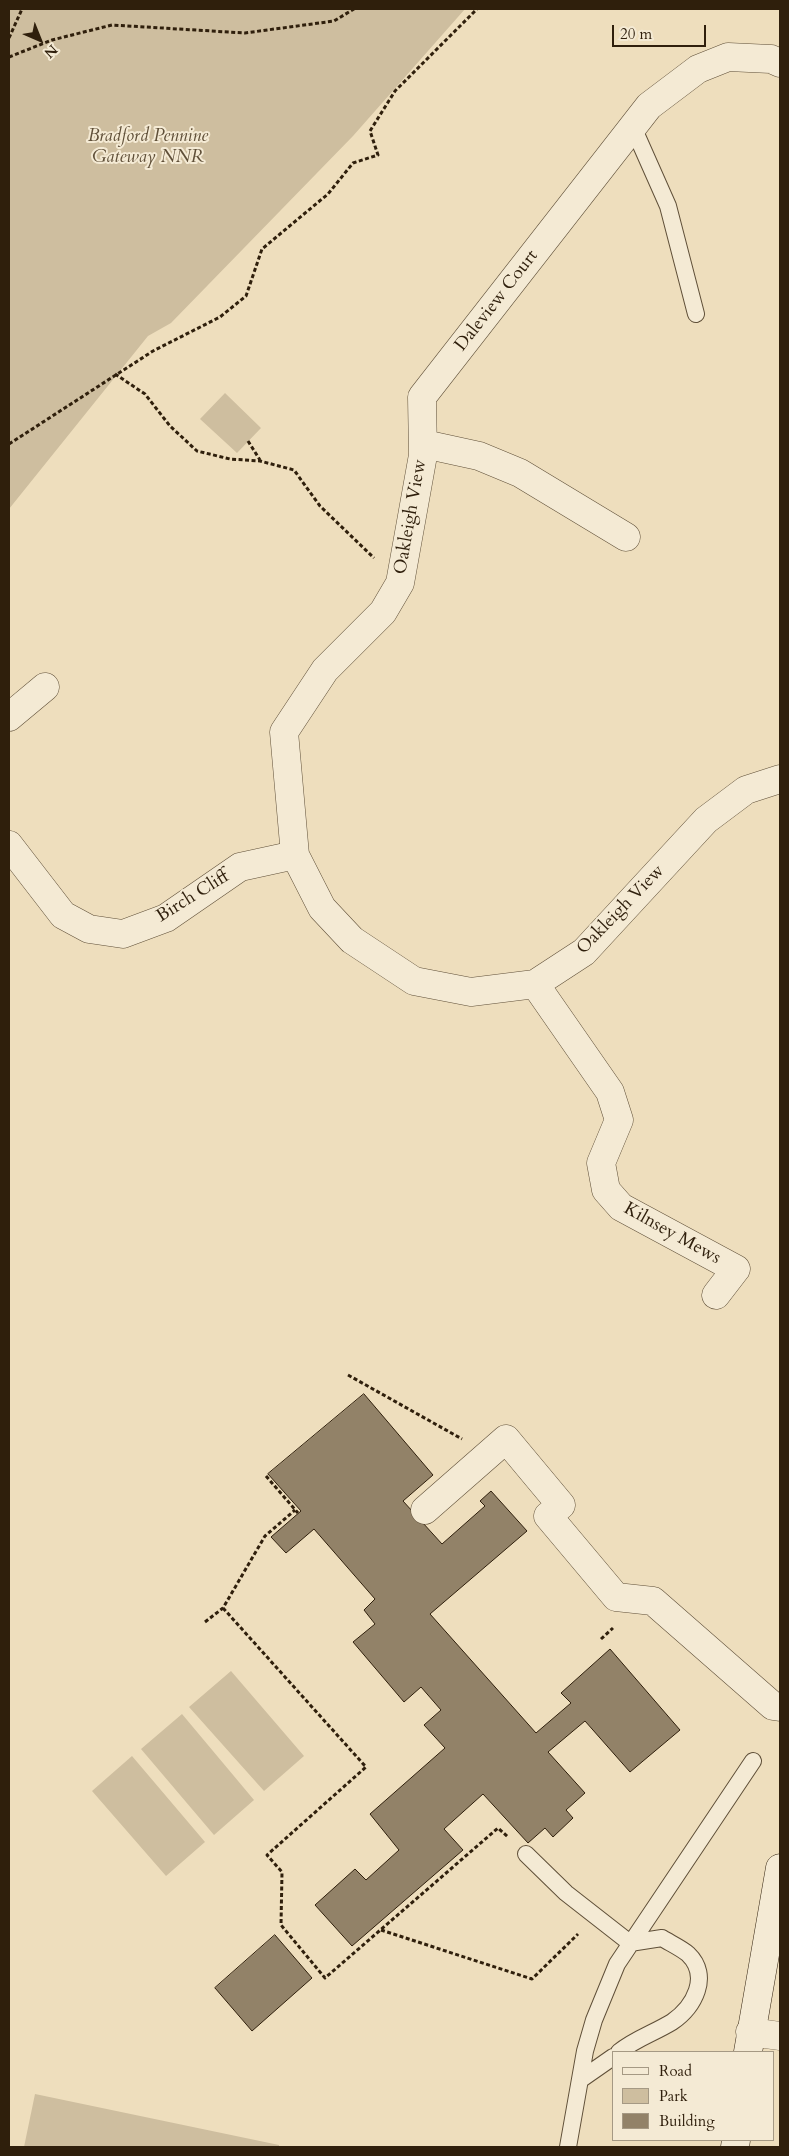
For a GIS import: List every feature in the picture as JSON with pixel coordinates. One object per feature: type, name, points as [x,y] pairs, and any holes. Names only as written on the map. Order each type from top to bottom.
[{"type":"street","name":"Daleview Court","points":[[424,444],[422,397],[649,106],[698,69],[728,57],[771,59],[780,63]]},
{"type":"street","points":[[424,444],[479,456],[520,473],[626,537]]},
{"type":"street","name":"Oakleigh View","points":[[424,444],[400,583],[383,612],[325,670],[284,732],[295,855],[322,908],[352,940],[414,981],[471,992],[535,984],[584,952],[706,820],[746,790],[780,779]]},
{"type":"street","points":[[9,717],[45,687]]},
{"type":"street","name":"Birch Cliff","points":[[9,845],[63,915],[88,929],[123,934],[166,918],[240,868],[295,855]]},
{"type":"street","name":"Kilnsey Mews","points":[[535,984],[610,1092],[619,1120],[601,1163],[606,1190],[621,1207],[736,1269],[716,1295]]},
{"type":"street","points":[[425,1510],[506,1439],[561,1505],[548,1516],[616,1597],[653,1601],[773,1706],[780,1707]]},
{"type":"street","points":[[780,1868],[749,2042],[780,2036]]},
{"type":"lane","points":[[633,126],[668,206],[696,314]]},
{"type":"lane","points":[[568,2147],[580,2080],[594,2020],[617,1964],[753,1761]]},
{"type":"lane","points":[[526,1854],[566,1893],[630,1943],[662,1938],[688,1954],[698,1968],[699,1989],[688,2007],[673,2021],[629,2043],[619,2051]]},
{"type":"lane","points":[[580,2080],[612,2058]]},
{"type":"path","points":[[9,38],[22,9]]},
{"type":"path","points":[[9,57],[52,40],[112,25],[245,33],[334,21],[354,9]]},
{"type":"path","points":[[9,444],[115,374],[161,347],[220,317],[246,296],[262,249],[328,194],[353,163],[378,155],[370,131],[395,91],[477,9]]},
{"type":"path","points":[[115,374],[144,394],[170,426],[197,450],[230,459],[260,460],[294,470],[320,506],[400,583]]},
{"type":"path","points":[[248,441],[260,460]]},
{"type":"path","points":[[348,1375],[489,1454]]},
{"type":"path","points":[[266,1476],[298,1513]]},
{"type":"path","points":[[205,1622],[223,1608],[265,1536],[295,1510]]},
{"type":"path","points":[[223,1608],[366,1767],[267,1855],[282,1872],[281,1925],[325,1978],[498,1828],[526,1854]]},
{"type":"path","points":[[381,1930],[532,1979],[584,1928]]},
{"type":"green space","name":"Bradford Pennine Gateway NNR","points":[[9,9],[465,9],[353,136],[171,323],[148,336],[9,509]]},
{"type":"green space","points":[[225,393],[261,428],[237,453],[200,419]]},
{"type":"green space","points":[[231,1671],[304,1756],[264,1791],[189,1707]]},
{"type":"green space","points":[[182,1714],[254,1800],[214,1835],[141,1749]]},
{"type":"green space","points":[[132,1756],[205,1842],[166,1876],[92,1791]]},
{"type":"green space","points":[[35,2094],[279,2145],[279,2147],[24,2147]]},
{"type":"building","points":[[364,1394],[433,1475],[403,1501],[442,1544],[485,1506],[480,1501],[491,1491],[527,1531],[430,1614],[536,1733],[571,1703],[561,1693],[610,1649],[680,1730],[630,1772],[585,1721],[548,1752],[585,1793],[566,1810],[573,1818],[553,1837],[545,1828],[528,1843],[483,1794],[444,1829],[463,1850],[352,1946],[315,1905],[355,1869],[366,1880],[399,1850],[370,1814],[445,1748],[424,1725],[441,1710],[421,1687],[404,1702],[353,1642],[375,1624],[364,1610],[375,1599],[314,1529],[286,1553],[271,1537],[301,1511],[268,1474]]},
{"type":"building","points":[[275,1935],[312,1978],[252,2031],[215,1988]]}]
